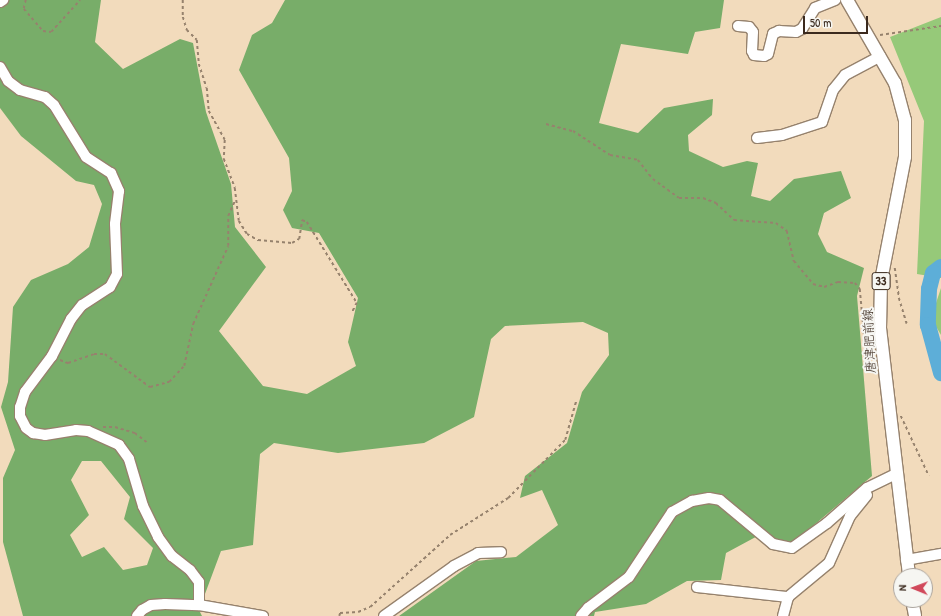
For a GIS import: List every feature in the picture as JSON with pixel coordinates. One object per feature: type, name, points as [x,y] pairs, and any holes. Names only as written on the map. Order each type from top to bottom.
[{"type":"main road","name":"唐津肥前線","points":[[847,0],[895,83],[905,120],[905,157],[881,281],[882,350],[908,568]]},
{"type":"street","points":[[738,26],[749,27],[753,32],[752,51],[754,55],[764,56],[768,54],[773,34],[779,31],[796,32],[802,29],[815,8],[835,0]]},
{"type":"street","points":[[757,138],[782,135],[822,122],[833,90],[845,75],[880,56]]},
{"type":"street","points":[[0,67],[8,81],[20,90],[45,97],[54,105],[86,157],[111,173],[119,191],[115,224],[117,274],[110,287],[82,305],[71,318],[52,356],[25,392],[20,407],[20,416],[26,428],[33,433],[45,435],[76,430],[88,431],[119,445],[129,459],[143,506],[158,537],[172,556],[190,570],[199,582],[198,605]]},
{"type":"street","points":[[581,616],[588,608],[615,591],[629,577],[672,512],[692,501],[709,498],[720,500],[773,544],[792,548],[801,544],[867,488],[882,479],[896,474]]},
{"type":"street","points":[[783,616],[788,597],[828,563],[850,516],[882,479]]},
{"type":"street","points":[[384,616],[454,566],[478,553],[501,552]]},
{"type":"street","points":[[906,560],[941,554]]},
{"type":"street","points":[[696,587],[788,597]]},
{"type":"street","points":[[137,616],[142,610],[151,605],[198,605],[263,616]]},
{"type":"path","points":[[26,0],[24,9],[43,31],[51,32],[80,0]]},
{"type":"path","points":[[183,0],[183,17],[187,30],[196,40],[199,64],[207,88],[209,111],[225,140],[224,159],[235,188],[239,221],[247,234],[258,240],[292,243],[299,239],[302,220],[307,222],[357,303],[352,313]]},
{"type":"path","points":[[871,41],[884,33],[924,30],[941,26]]},
{"type":"path","points":[[546,124],[573,131],[610,155],[638,160],[652,180],[679,198],[703,198],[716,203],[734,220],[776,223],[787,231],[794,261],[813,284],[824,287],[838,282],[855,283],[860,289],[865,344],[869,349],[882,350]]},
{"type":"path","points":[[52,356],[68,363],[94,354],[105,354],[150,387],[169,382],[184,366],[193,324],[228,246],[228,216],[236,198]]},
{"type":"path","points":[[886,257],[895,267],[900,298],[907,324]]},
{"type":"path","points":[[340,616],[340,613],[358,612],[370,607],[450,535],[508,498],[565,440],[576,401]]},
{"type":"path","points":[[888,405],[900,412],[929,476]]},
{"type":"path","points":[[88,431],[96,427],[115,427],[135,433],[148,443]]},
{"type":"green space","points":[[0,0],[101,0],[95,42],[123,69],[180,39],[193,43],[206,112],[231,184],[235,227],[266,267],[219,331],[263,386],[307,394],[356,366],[348,342],[358,298],[319,233],[292,228],[283,210],[292,191],[289,158],[239,70],[252,35],[272,23],[285,0],[724,0],[720,28],[695,32],[688,54],[621,44],[599,123],[638,133],[664,108],[713,99],[712,115],[688,135],[689,151],[723,167],[747,161],[758,163],[751,196],[770,201],[794,179],[841,171],[851,198],[824,213],[818,234],[827,252],[864,268],[857,296],[872,476],[794,542],[778,542],[765,532],[726,553],[721,580],[687,581],[646,604],[595,612],[594,616],[399,616],[476,561],[516,557],[558,525],[542,490],[520,498],[525,476],[567,443],[582,392],[609,355],[608,333],[583,322],[505,326],[491,339],[474,417],[424,443],[338,453],[274,443],[260,454],[253,545],[221,551],[199,610],[202,616],[23,616],[3,542],[3,478],[15,450],[1,407],[8,382],[13,307],[31,280],[68,264],[89,247],[102,204],[94,185],[76,181],[21,136],[0,108]],"holes":[[[82,461],[101,461],[130,497],[124,519],[153,548],[147,565],[123,570],[104,547],[82,557],[70,535],[89,515],[71,480]]]},
{"type":"green space","points":[[941,17],[941,278],[917,274],[924,121],[890,37]]},
{"type":"green space","points":[[941,288],[941,335],[931,318]]},
{"type":"waterway","points":[[941,267],[933,273],[929,289],[928,325],[941,373]]}]
